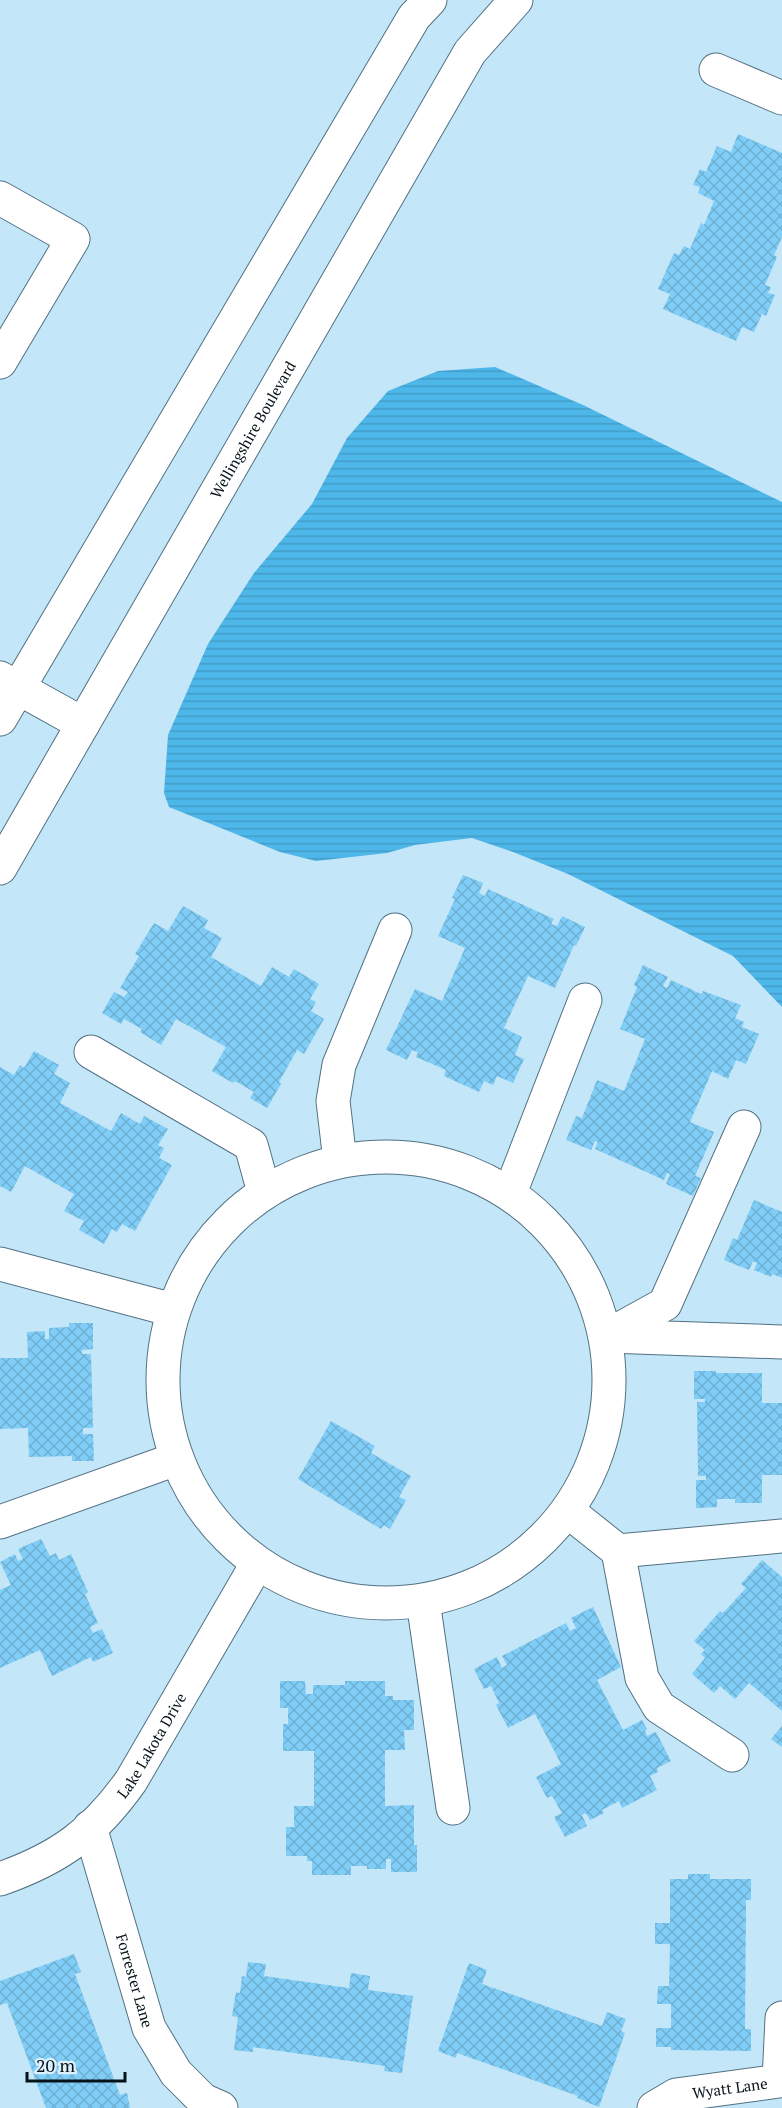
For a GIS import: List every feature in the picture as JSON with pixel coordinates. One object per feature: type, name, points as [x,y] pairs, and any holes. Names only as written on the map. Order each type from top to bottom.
[{"type":"street","points":[[0,719],[9,683],[414,17],[430,0]]},
{"type":"street","name":"Wellingshire Boulevard","points":[[0,868],[470,52],[516,0]]},
{"type":"street","points":[[716,70],[782,98]]},
{"type":"street","points":[[0,198],[73,239],[0,362]]},
{"type":"street","points":[[9,683],[83,724]]},
{"type":"street","points":[[340,1161],[333,1101],[339,1065],[395,930]]},
{"type":"street","points":[[510,1193],[585,999]]},
{"type":"street","points":[[91,1052],[251,1145],[264,1192]]},
{"type":"street","points":[[607,1336],[665,1304],[744,1127]]},
{"type":"street","points":[[399,1156],[457,1167],[510,1193],[555,1232],[588,1280],[607,1336],[611,1397],[598,1457],[569,1512],[529,1554],[479,1584],[423,1601],[365,1604],[308,1590],[257,1564],[223,1534],[196,1499],[176,1459],[163,1410],[163,1360],[173,1310],[194,1264],[225,1225],[264,1192],[300,1173],[340,1161],[399,1156]]},
{"type":"street","points":[[0,1264],[173,1310]]},
{"type":"street","points":[[607,1336],[782,1342]]},
{"type":"street","points":[[0,1522],[176,1459]]},
{"type":"street","points":[[569,1512],[618,1551],[642,1678],[659,1707],[732,1755]]},
{"type":"street","points":[[618,1551],[782,1536]]},
{"type":"street","name":"Lake Lakota Drive","points":[[0,1879],[45,1861],[84,1834],[107,1813],[130,1781],[257,1564]]},
{"type":"street","points":[[423,1601],[453,1808]]},
{"type":"street","name":"Forrester Lane","points":[[90,1827],[149,2028],[176,2073],[203,2100],[221,2108]]},
{"type":"street","name":"Wyatt Lane","points":[[654,2108],[676,2095],[779,2082],[782,2018]]},
{"type":"water","points":[[495,367],[583,405],[782,502],[782,1007],[733,956],[568,874],[472,838],[415,845],[387,853],[316,861],[280,852],[169,807],[164,793],[168,735],[208,644],[254,573],[312,504],[347,438],[388,391],[438,371]]},
{"type":"building","points":[[738,134],[782,153],[782,237],[774,255],[777,257],[765,285],[771,287],[768,293],[775,295],[766,316],[762,314],[754,332],[742,327],[736,341],[663,309],[670,294],[658,289],[674,253],[679,255],[684,246],[690,249],[714,201],[698,193],[700,187],[693,185],[700,169],[706,172],[717,146],[731,152]]},
{"type":"building","points":[[463,875],[483,883],[479,893],[485,896],[488,889],[554,919],[551,924],[557,926],[562,916],[585,927],[576,946],[574,945],[555,988],[528,976],[504,1028],[522,1037],[515,1055],[524,1059],[513,1083],[497,1076],[493,1085],[484,1081],[479,1092],[444,1076],[446,1070],[416,1057],[418,1052],[412,1050],[407,1060],[386,1050],[415,989],[442,1001],[465,948],[438,936]]},
{"type":"building","points":[[183,906],[208,920],[204,928],[222,938],[211,957],[261,986],[272,967],[289,977],[294,969],[319,984],[310,999],[316,1002],[311,1011],[324,1019],[304,1054],[297,1050],[267,1108],[250,1098],[254,1092],[212,1071],[226,1047],[176,1019],[161,1045],[140,1032],[142,1029],[124,1019],[121,1024],[102,1013],[114,992],[124,997],[128,992],[120,988],[139,956],[135,954],[154,923],[168,931]]},
{"type":"building","points":[[643,965],[668,977],[663,986],[667,988],[671,980],[701,994],[703,991],[741,1005],[735,1018],[744,1022],[742,1027],[759,1034],[746,1064],[736,1060],[728,1079],[712,1071],[690,1122],[714,1132],[695,1176],[701,1178],[693,1196],[666,1184],[670,1174],[667,1173],[664,1180],[595,1149],[598,1142],[595,1141],[591,1150],[566,1140],[576,1116],[582,1118],[597,1080],[624,1091],[645,1039],[620,1029]]},
{"type":"building","points":[[34,1051],[59,1065],[54,1074],[70,1083],[60,1103],[111,1131],[121,1113],[140,1124],[144,1116],[168,1129],[158,1145],[164,1148],[159,1158],[172,1165],[135,1231],[122,1224],[117,1232],[112,1229],[104,1244],[79,1230],[84,1221],[64,1211],[74,1194],[25,1166],[11,1192],[0,1186],[0,1067],[14,1075],[20,1065],[24,1068]]},
{"type":"building","points":[[754,1200],[782,1212],[782,1278],[772,1274],[771,1277],[754,1270],[757,1263],[753,1261],[749,1270],[724,1260],[733,1238],[737,1240]]},
{"type":"building","points":[[69,1323],[93,1323],[93,1349],[82,1350],[82,1354],[91,1354],[93,1428],[83,1428],[83,1434],[93,1434],[94,1461],[72,1461],[72,1456],[29,1457],[28,1428],[0,1429],[0,1358],[28,1358],[27,1332],[45,1331],[45,1339],[49,1339],[49,1328],[69,1327]]},
{"type":"building","points":[[694,1371],[762,1373],[762,1403],[782,1403],[782,1475],[762,1475],[762,1503],[735,1503],[735,1499],[717,1499],[717,1507],[696,1508],[696,1480],[706,1480],[706,1476],[698,1476],[697,1402],[705,1402],[705,1399],[694,1399]]},
{"type":"building","points":[[331,1421],[375,1446],[371,1453],[411,1476],[399,1497],[406,1500],[390,1529],[384,1525],[381,1529],[298,1479]]},
{"type":"building","points":[[41,1539],[50,1556],[56,1553],[59,1560],[71,1554],[88,1592],[85,1594],[98,1623],[90,1627],[93,1633],[102,1629],[113,1653],[93,1662],[91,1657],[52,1676],[40,1650],[0,1668],[0,1590],[11,1585],[0,1562],[15,1554],[18,1561],[23,1559],[18,1549]]},
{"type":"building","points":[[762,1560],[782,1577],[782,1711],[749,1683],[735,1699],[720,1686],[714,1693],[692,1674],[705,1658],[701,1654],[705,1650],[694,1641],[720,1611],[723,1613],[746,1588],[741,1584]]},
{"type":"building","points":[[593,1607],[621,1667],[597,1680],[623,1730],[642,1720],[647,1729],[645,1730],[647,1736],[656,1732],[671,1761],[657,1768],[658,1772],[650,1776],[657,1790],[622,1808],[619,1801],[602,1810],[604,1813],[590,1820],[586,1813],[582,1815],[587,1826],[565,1837],[554,1817],[562,1813],[552,1796],[547,1798],[536,1777],[561,1764],[535,1714],[508,1728],[496,1705],[499,1703],[491,1686],[484,1689],[474,1669],[497,1657],[502,1668],[507,1665],[502,1656],[566,1623],[570,1631],[576,1628],[571,1618]]},
{"type":"building","points":[[280,1681],[305,1681],[306,1694],[313,1694],[313,1685],[345,1685],[345,1681],[385,1681],[385,1696],[393,1696],[393,1700],[414,1700],[414,1730],[404,1730],[405,1750],[385,1750],[385,1806],[414,1805],[417,1872],[391,1872],[391,1859],[386,1859],[386,1869],[351,1866],[351,1875],[312,1875],[312,1861],[307,1861],[307,1856],[286,1856],[286,1827],[294,1827],[294,1806],[314,1806],[314,1751],[283,1751],[283,1724],[288,1724],[288,1708],[280,1708]]},
{"type":"building","points":[[782,1726],[782,1747],[771,1739]]},
{"type":"building","points":[[688,1874],[710,1874],[710,1879],[751,1879],[751,1900],[746,1900],[745,2029],[751,2029],[751,2051],[671,2050],[671,2047],[656,2047],[656,2028],[671,2028],[671,2004],[657,2004],[658,1986],[669,1986],[670,1944],[655,1944],[655,1923],[670,1923],[670,1879],[688,1879]]},
{"type":"building","points":[[74,1954],[81,1972],[75,1974],[120,2095],[127,2093],[130,2108],[46,2108],[7,2003],[0,2005],[0,1981]]},
{"type":"building","points":[[248,1962],[266,1964],[264,1976],[349,1988],[351,1973],[370,1976],[368,1990],[413,1996],[402,2073],[384,2071],[385,2066],[253,2047],[253,2052],[234,2050],[238,2017],[232,2016],[236,1992],[240,1993],[242,1976],[246,1977]]},
{"type":"building","points":[[469,1963],[487,1970],[482,1984],[602,2026],[607,2012],[626,2019],[621,2031],[625,2033],[599,2107],[577,2098],[578,2096],[457,2053],[456,2058],[438,2051]]}]
